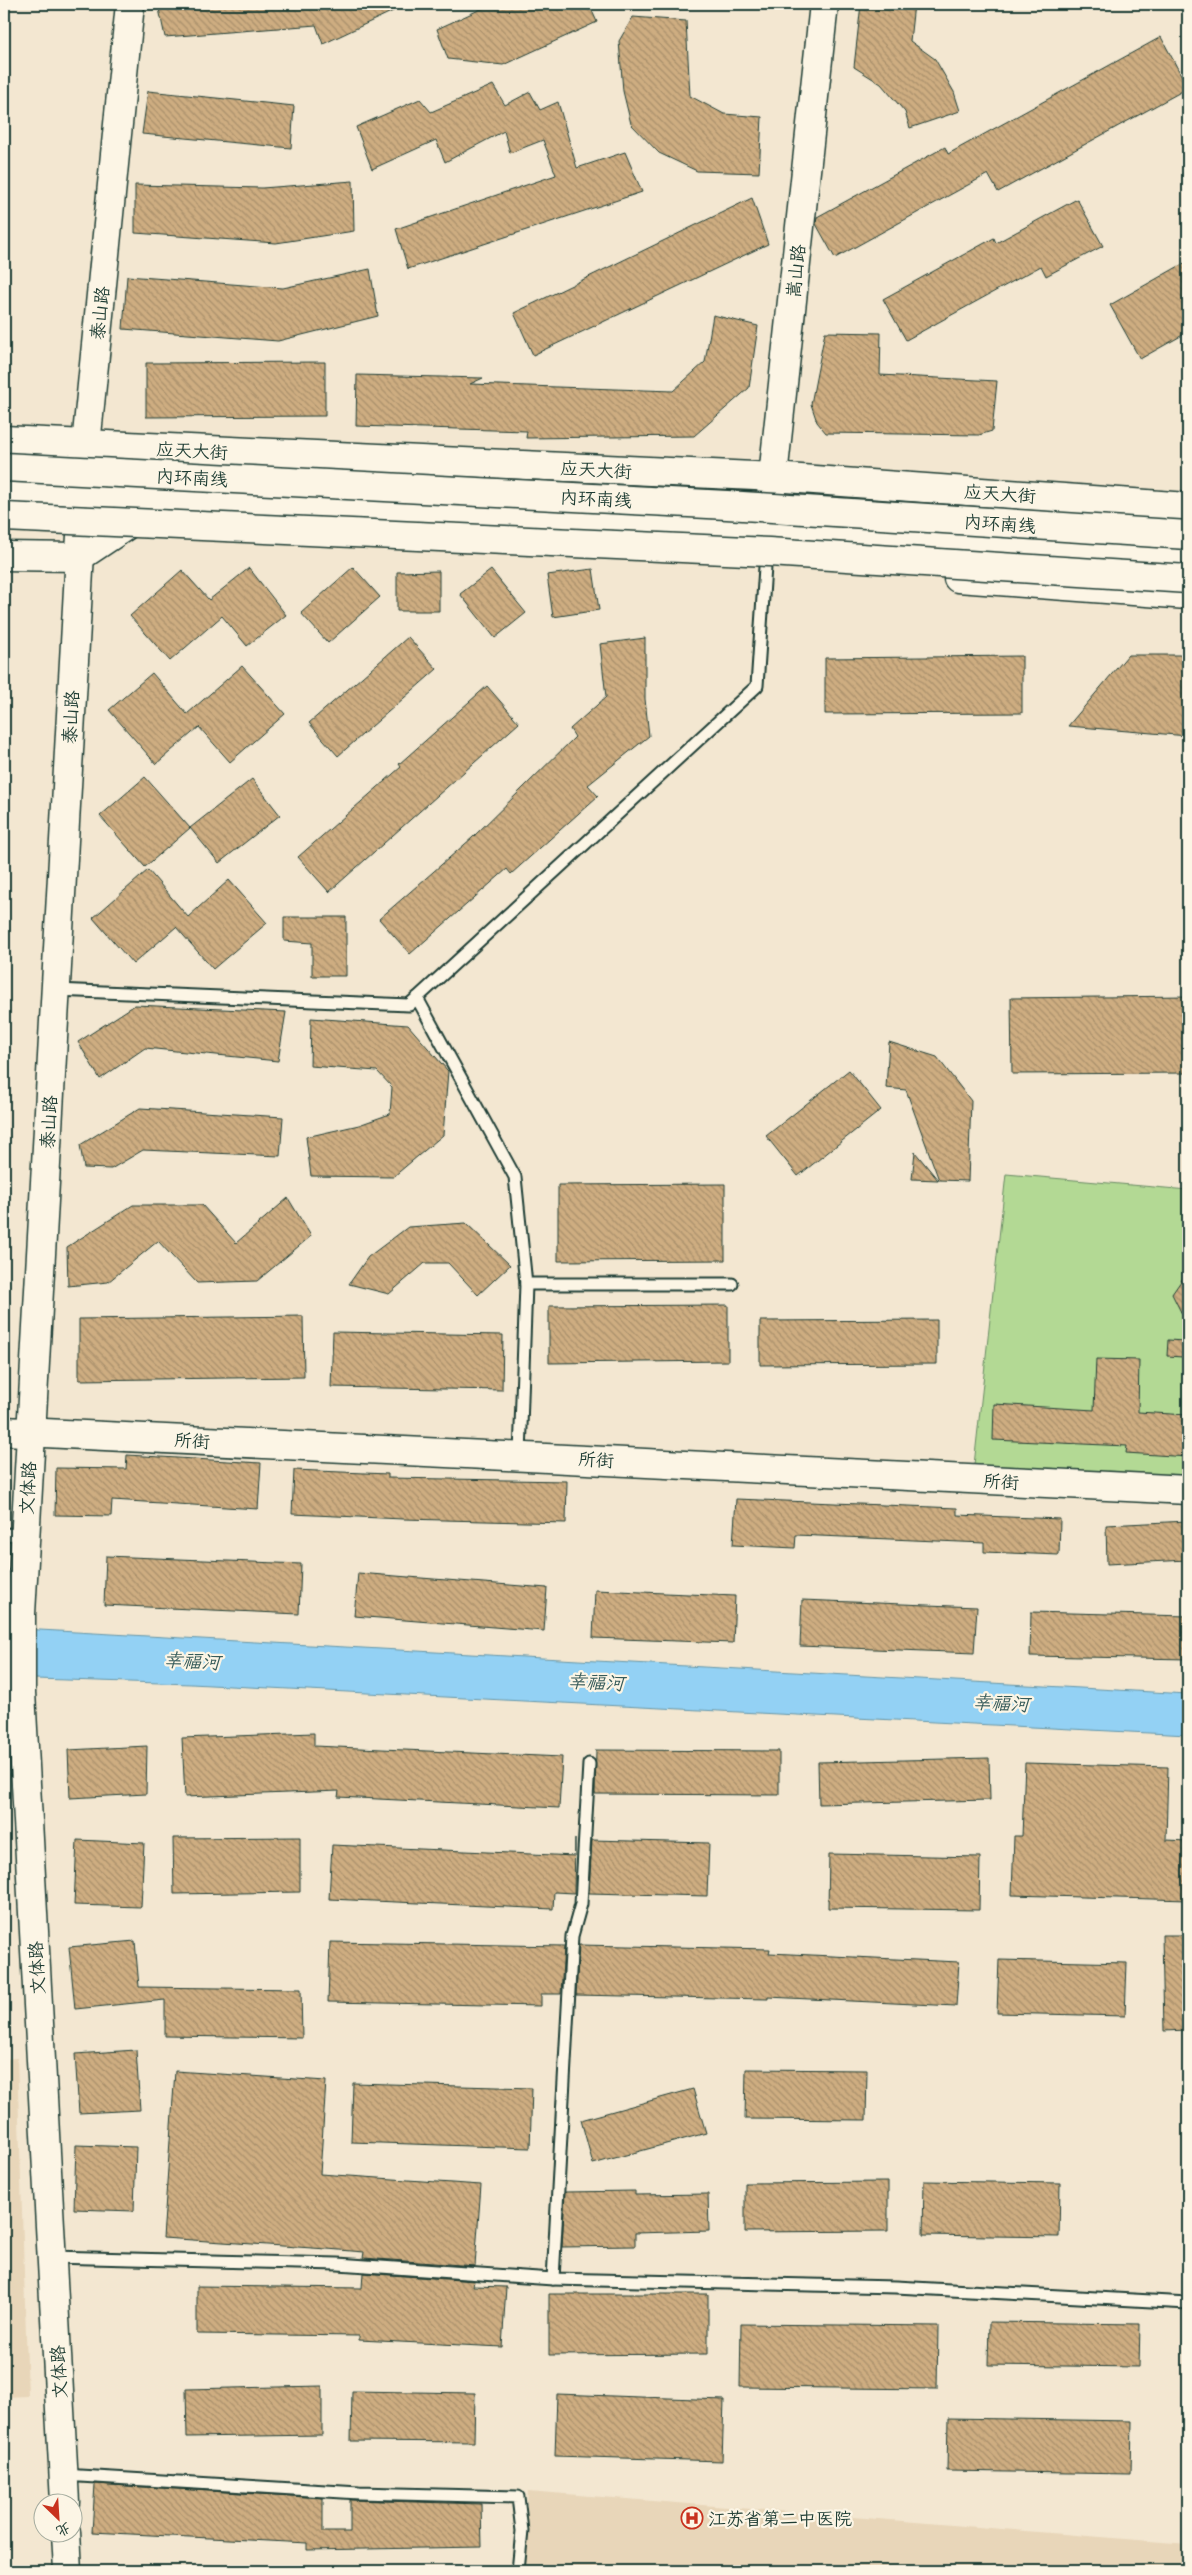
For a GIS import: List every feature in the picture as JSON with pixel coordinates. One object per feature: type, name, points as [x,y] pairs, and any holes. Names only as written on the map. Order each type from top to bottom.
[{"type":"main road","name":"泰山路","points":[[17,1432],[56,990],[86,445],[130,4]]},
{"type":"main road","name":"嵩山路","points":[[767,533],[824,4]]},
{"type":"main road","name":"应天大街","points":[[4,440],[773,477],[1188,507]]},
{"type":"main road","name":"内环南线","points":[[4,467],[727,505],[1188,535]]},
{"type":"main road","points":[[4,490],[142,515],[767,533],[1188,566]]},
{"type":"main road","points":[[4,510],[82,503],[1188,550]]},
{"type":"main road","points":[[4,556],[79,557],[142,515]]},
{"type":"main road","points":[[4,517],[770,552],[1188,580]]},
{"type":"main road","points":[[767,533],[798,566],[1188,595]]},
{"type":"main road","name":"所街","points":[[17,1432],[520,1455],[1188,1490]]},
{"type":"main road","name":"文体路","points":[[17,1432],[14,1534],[64,2492]]},
{"type":"main road","points":[[67,2542],[68,2571]]},
{"type":"lane","points":[[56,990],[409,1006],[757,686],[767,533]]},
{"type":"lane","points":[[417,998],[515,1177],[526,1284],[520,1455]]},
{"type":"lane","points":[[526,1284],[732,1284]]},
{"type":"lane","points":[[553,2279],[572,1936],[581,1904],[589,1764]]},
{"type":"lane","points":[[51,2257],[338,2264],[553,2279],[896,2287],[1188,2303]]},
{"type":"lane","points":[[63,2475],[359,2492],[518,2497],[522,2531],[518,2571]]},
{"type":"shaded area","points":[[17,2058],[28,2396],[4,2397],[4,2059]]},
{"type":"shaded area","name":"江苏省第二中医院","points":[[528,2491],[1188,2544],[1188,2571],[521,2571]]},
{"type":"green space","points":[[1006,1174],[1188,1190],[1188,1492],[972,1483]]},
{"type":"water","name":"幸福河","points":[[4,1628],[1188,1694],[1188,1735],[191,1684],[4,1678]]},
{"type":"building","points":[[158,4],[408,4],[323,44],[316,25],[165,37]]},
{"type":"building","points":[[492,4],[589,4],[597,22],[503,65],[448,59],[437,29]]},
{"type":"building","points":[[861,4],[914,4],[910,41],[935,59],[954,92],[960,111],[910,128],[905,112],[881,84],[854,67]]},
{"type":"building","points":[[633,17],[686,21],[690,96],[724,114],[762,117],[759,173],[697,171],[659,153],[631,124],[623,91],[619,41]]},
{"type":"building","points":[[1161,37],[1188,88],[998,192],[988,174],[835,258],[816,224],[817,217],[945,147],[948,154]]},
{"type":"building","points":[[493,85],[505,105],[530,92],[540,110],[558,102],[577,168],[625,152],[642,192],[408,269],[396,229],[556,175],[543,140],[510,153],[504,131],[445,162],[436,140],[372,169],[356,127],[420,99],[431,112]]},
{"type":"building","points":[[148,91],[294,106],[291,148],[142,134]]},
{"type":"building","points":[[353,181],[354,231],[276,243],[135,233],[135,185],[262,188]]},
{"type":"building","points":[[752,198],[768,244],[533,355],[514,313]]},
{"type":"building","points":[[1077,199],[1103,246],[1046,276],[1041,266],[906,340],[883,299],[994,238],[996,243]]},
{"type":"building","points":[[1188,261],[1188,332],[1140,359],[1110,305]]},
{"type":"building","points":[[370,269],[378,316],[278,341],[123,329],[127,276],[283,288]]},
{"type":"building","points":[[713,315],[758,326],[749,388],[694,436],[526,438],[527,431],[356,426],[357,375],[483,378],[470,384],[673,391],[705,362]]},
{"type":"building","points":[[825,332],[881,333],[880,375],[997,381],[992,431],[979,435],[826,433],[817,422],[811,404]]},
{"type":"building","points":[[325,362],[325,416],[146,417],[146,363]]},
{"type":"building","points":[[353,567],[380,597],[328,643],[301,613]]},
{"type":"building","points":[[249,568],[286,615],[247,646],[222,616],[170,661],[130,616],[182,570],[209,600]]},
{"type":"building","points":[[593,569],[599,610],[553,617],[547,575]]},
{"type":"building","points":[[491,570],[526,613],[495,638],[460,594]]},
{"type":"building","points":[[439,571],[439,611],[397,611],[397,572]]},
{"type":"building","points":[[408,637],[437,669],[338,756],[309,723]]},
{"type":"building","points":[[645,638],[645,699],[649,736],[588,785],[598,796],[511,874],[507,869],[410,954],[379,919],[472,838],[575,737],[570,729],[606,697],[600,644]]},
{"type":"building","points":[[1128,655],[1188,655],[1188,736],[1068,726]]},
{"type":"building","points":[[1022,656],[1022,713],[825,714],[825,658]]},
{"type":"building","points":[[242,666],[285,714],[230,762],[199,727],[156,764],[109,710],[152,673],[187,714]]},
{"type":"building","points":[[487,686],[519,723],[329,892],[298,857],[401,767],[399,764]]},
{"type":"building","points":[[145,777],[190,828],[145,867],[100,816]]},
{"type":"building","points":[[252,779],[280,815],[219,863],[190,828]]},
{"type":"building","points":[[148,870],[188,917],[229,880],[267,923],[213,969],[176,927],[133,964],[93,918]]},
{"type":"building","points":[[284,917],[346,917],[346,976],[312,976],[312,943],[284,941]]},
{"type":"building","points":[[1188,996],[1188,1073],[1012,1074],[1011,998]]},
{"type":"building","points":[[135,1005],[286,1012],[278,1061],[145,1048],[100,1079],[78,1042]]},
{"type":"building","points":[[311,1018],[408,1025],[448,1071],[443,1135],[393,1177],[311,1176],[306,1137],[359,1125],[390,1114],[392,1087],[377,1071],[310,1066]]},
{"type":"building","points":[[889,1042],[937,1057],[971,1101],[968,1181],[939,1180],[906,1090],[886,1088]]},
{"type":"building","points":[[849,1070],[881,1110],[798,1176],[766,1136]]},
{"type":"building","points":[[140,1108],[283,1117],[280,1156],[143,1150],[111,1169],[84,1168],[80,1145]]},
{"type":"building","points":[[915,1152],[938,1180],[912,1179]]},
{"type":"building","points":[[725,1184],[725,1260],[558,1261],[558,1185]]},
{"type":"building","points":[[288,1198],[311,1236],[257,1281],[197,1283],[158,1241],[108,1282],[68,1286],[67,1247],[133,1205],[202,1205],[236,1243]]},
{"type":"building","points":[[466,1223],[510,1265],[478,1295],[448,1263],[425,1263],[389,1294],[349,1284],[368,1257],[408,1227]]},
{"type":"building","points":[[1188,1271],[1188,1326],[1172,1294]]},
{"type":"building","points":[[728,1305],[728,1361],[549,1363],[549,1306]]},
{"type":"building","points":[[303,1316],[304,1377],[79,1380],[79,1319]]},
{"type":"building","points":[[937,1320],[937,1364],[760,1365],[760,1321]]},
{"type":"building","points":[[333,1332],[503,1335],[502,1390],[331,1387]]},
{"type":"building","points":[[1168,1340],[1184,1341],[1183,1357],[1167,1356]]},
{"type":"building","points":[[1096,1359],[1139,1360],[1138,1412],[1188,1415],[1188,1457],[1126,1453],[1127,1446],[993,1440],[994,1404],[1094,1410]]},
{"type":"building","points":[[127,1455],[261,1463],[258,1509],[112,1500],[111,1516],[55,1515],[56,1468],[126,1469]]},
{"type":"building","points":[[294,1470],[388,1474],[388,1478],[567,1481],[566,1523],[292,1514]]},
{"type":"building","points":[[736,1499],[957,1508],[957,1515],[1060,1519],[1059,1555],[984,1552],[984,1543],[796,1535],[795,1548],[733,1545]]},
{"type":"building","points":[[1188,1521],[1188,1560],[1107,1564],[1106,1525]]},
{"type":"building","points":[[106,1556],[301,1564],[299,1614],[104,1605]]},
{"type":"building","points":[[358,1573],[547,1588],[544,1631],[354,1616]]},
{"type":"building","points":[[595,1590],[735,1596],[733,1643],[593,1638]]},
{"type":"building","points":[[802,1600],[977,1607],[974,1653],[800,1646]]},
{"type":"building","points":[[1031,1612],[1188,1616],[1188,1659],[1030,1656]]},
{"type":"building","points":[[314,1733],[314,1746],[562,1757],[559,1808],[338,1797],[339,1791],[185,1797],[182,1738]]},
{"type":"building","points":[[147,1746],[146,1794],[70,1798],[68,1750]]},
{"type":"building","points":[[596,1750],[779,1751],[779,1795],[595,1794]]},
{"type":"building","points":[[989,1758],[990,1800],[819,1804],[818,1762]]},
{"type":"building","points":[[1025,1763],[1168,1767],[1166,1840],[1188,1841],[1188,1900],[1012,1895],[1014,1836],[1022,1836]]},
{"type":"building","points":[[300,1837],[300,1892],[174,1894],[173,1838]]},
{"type":"building","points":[[77,1840],[144,1843],[141,1907],[74,1905]]},
{"type":"building","points":[[592,1840],[709,1843],[707,1896],[589,1893]]},
{"type":"building","points":[[332,1845],[575,1856],[574,1893],[554,1892],[553,1909],[329,1899]]},
{"type":"building","points":[[829,1854],[980,1857],[979,1910],[828,1908]]},
{"type":"building","points":[[1162,1935],[1188,1935],[1188,2030],[1164,2031]]},
{"type":"building","points":[[135,1941],[139,1987],[301,1989],[302,2038],[165,2036],[165,2000],[75,2009],[69,1947]]},
{"type":"building","points":[[330,1942],[564,1946],[561,1994],[541,1994],[541,2006],[328,2002]]},
{"type":"building","points":[[579,1945],[770,1949],[769,1953],[959,1962],[956,2006],[768,1997],[768,1999],[576,1995]]},
{"type":"building","points":[[999,1960],[1127,1963],[1125,2016],[997,2013]]},
{"type":"building","points":[[136,2050],[140,2110],[79,2113],[75,2054]]},
{"type":"building","points":[[746,2069],[867,2070],[866,2120],[745,2119]]},
{"type":"building","points":[[175,2071],[326,2081],[320,2174],[481,2185],[475,2266],[363,2258],[364,2252],[163,2238]]},
{"type":"building","points":[[353,2083],[532,2088],[530,2148],[351,2142]]},
{"type":"building","points":[[693,2089],[706,2133],[593,2164],[581,2120]]},
{"type":"building","points":[[76,2145],[136,2147],[134,2211],[74,2209]]},
{"type":"building","points":[[924,2181],[1060,2183],[1059,2237],[923,2235]]},
{"type":"building","points":[[888,2182],[888,2231],[745,2232],[745,2183]]},
{"type":"building","points":[[635,2191],[635,2195],[708,2194],[709,2231],[635,2233],[635,2246],[562,2247],[565,2192]]},
{"type":"building","points":[[363,2273],[474,2281],[473,2286],[506,2287],[502,2347],[359,2340],[359,2336],[197,2334],[197,2286],[362,2288]]},
{"type":"building","points":[[549,2294],[708,2294],[708,2354],[549,2355]]},
{"type":"building","points":[[989,2322],[1140,2324],[1139,2367],[988,2365]]},
{"type":"building","points":[[741,2324],[938,2326],[937,2389],[740,2387]]},
{"type":"building","points":[[322,2386],[322,2435],[187,2437],[186,2389]]},
{"type":"building","points":[[352,2391],[475,2393],[474,2442],[351,2441]]},
{"type":"building","points":[[557,2394],[724,2400],[722,2461],[555,2456]]},
{"type":"building","points":[[948,2418],[1132,2421],[1131,2474],[947,2471]]},
{"type":"building","points":[[95,2484],[323,2498],[323,2532],[350,2532],[350,2500],[481,2504],[482,2547],[307,2550],[307,2543],[92,2532]]},
{"type":"place","name":"江苏省第二中医院","points":[[692,2518]]}]
